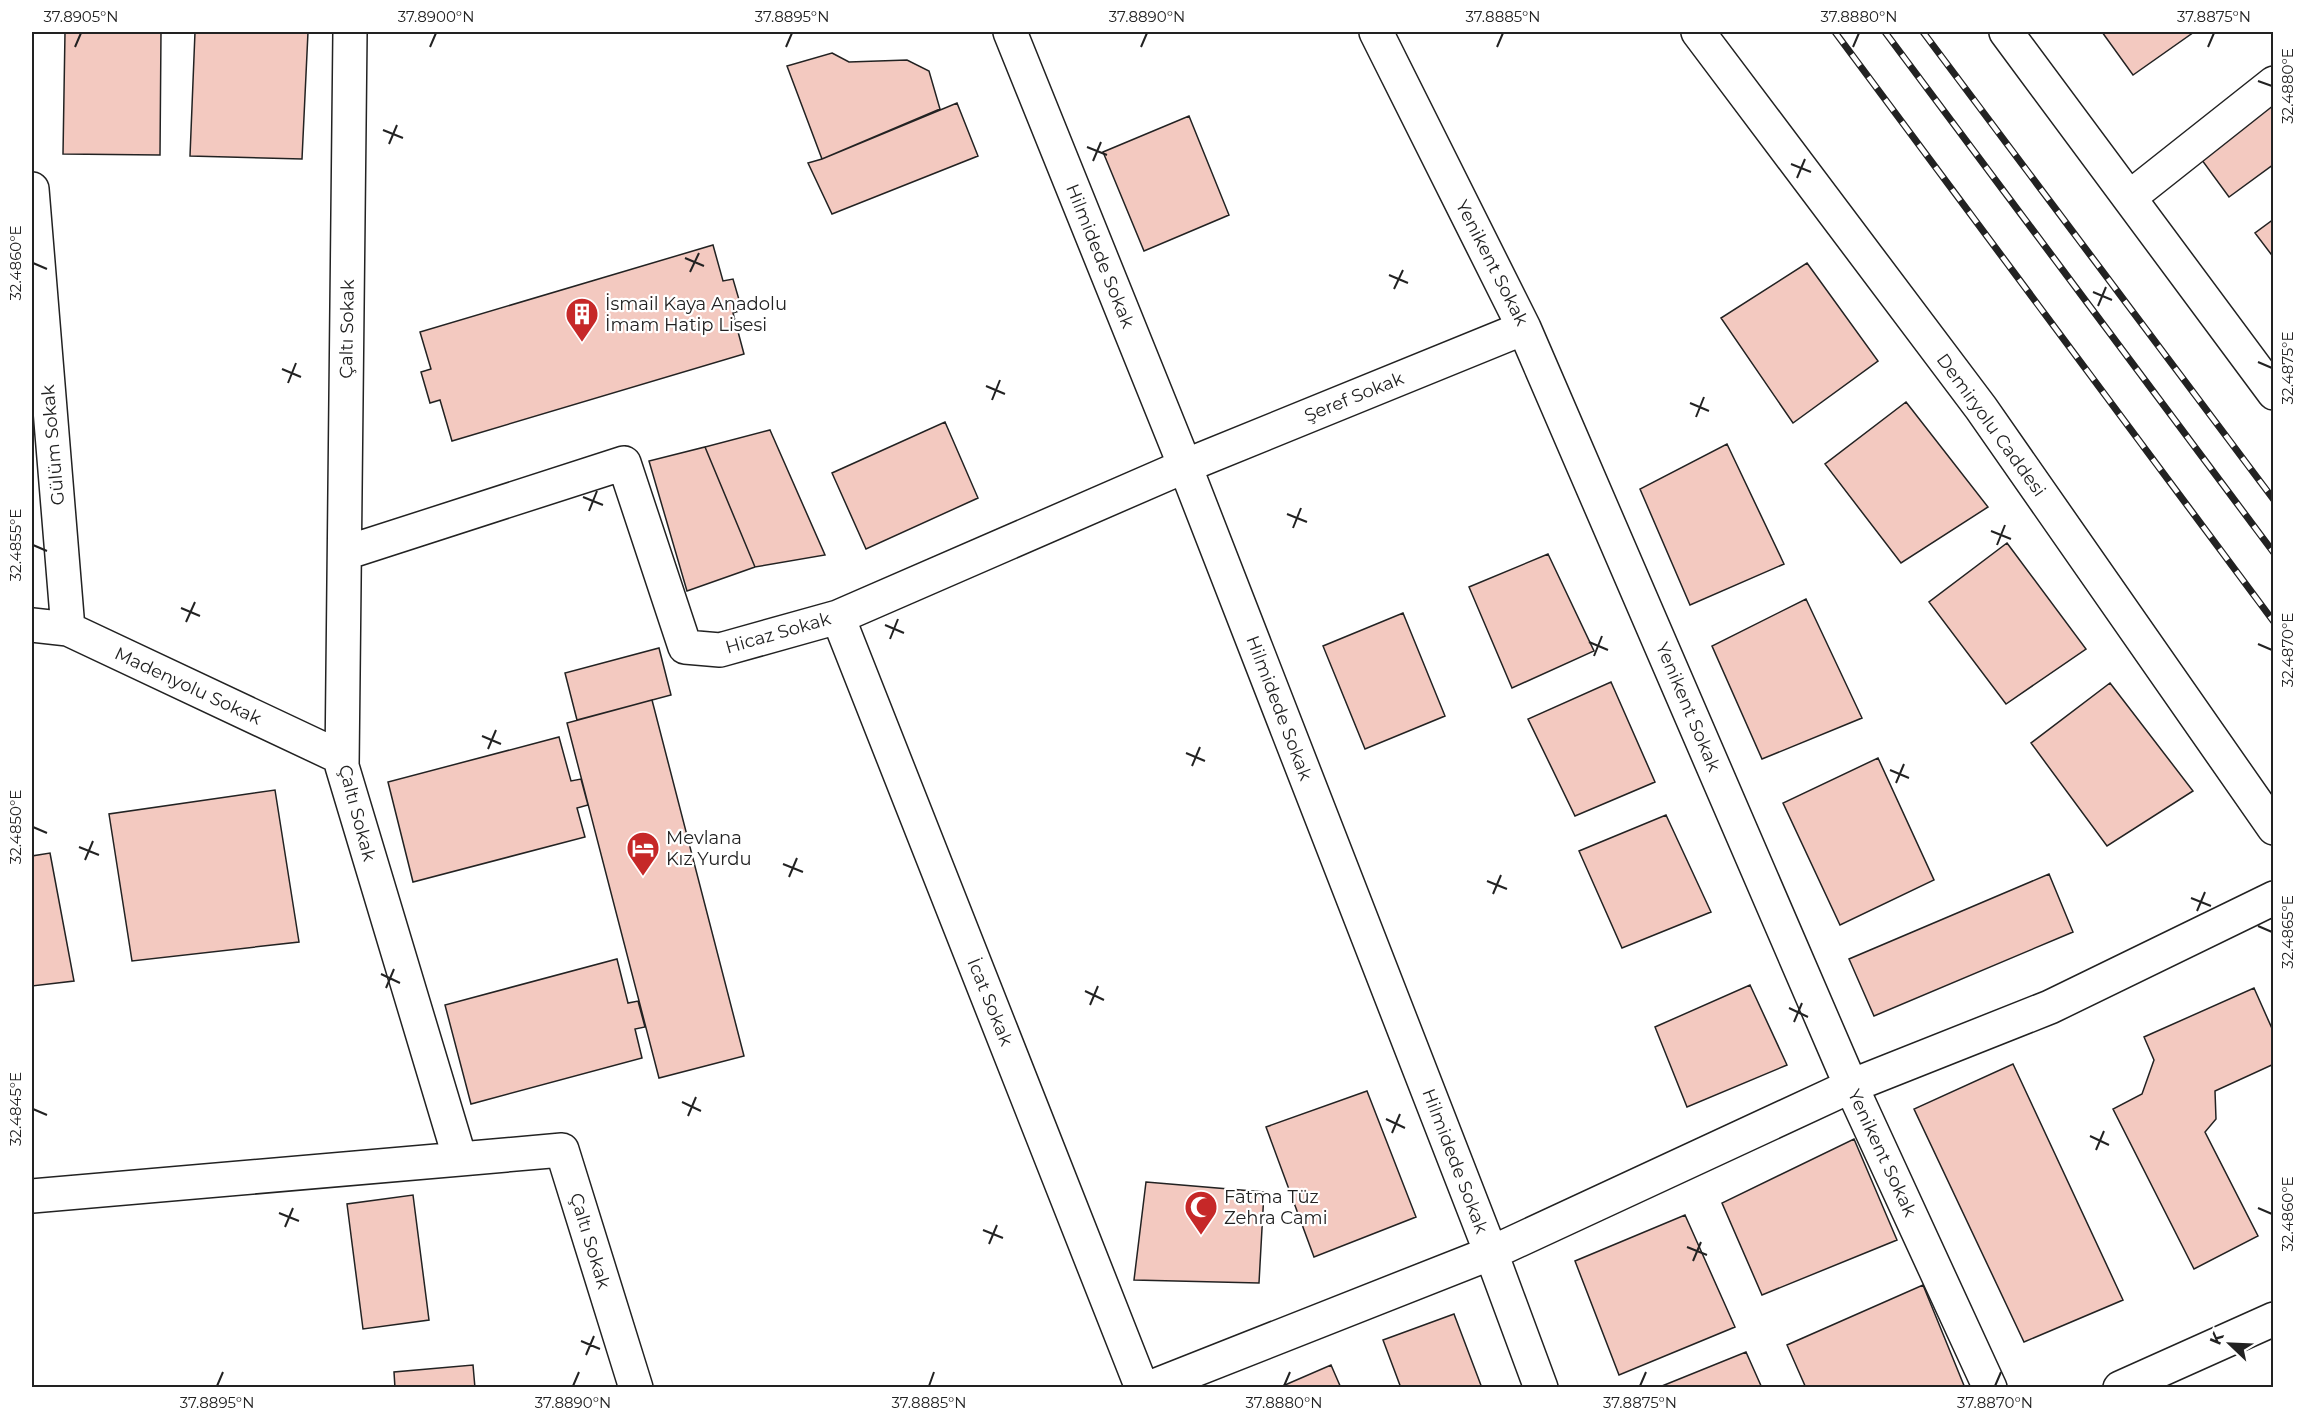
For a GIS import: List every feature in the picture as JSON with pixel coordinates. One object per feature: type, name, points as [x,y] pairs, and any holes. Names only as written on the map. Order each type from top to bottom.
[{"type":"street","name":"Çaltı Sokak","points":[[350,32],[342,758],[345,778],[460,1159],[562,1150],[636,1388]]},
{"type":"street","name":"Hilmidede Sokak","points":[[1010,32],[1185,466],[1491,1253],[1541,1388]]},
{"type":"street","name":"Yenikent Sokak","points":[[1376,32],[1524,328],[1851,1086],[1990,1388]]},
{"type":"street","name":"Demiryolu Caddesi","points":[[1698,32],[1981,408],[2274,828]]},
{"type":"street","points":[[2006,32],[2274,393]]},
{"type":"street","points":[[2130,197],[2274,83]]},
{"type":"street","name":"Gülüm Sokak","points":[[32,189],[69,629]]},
{"type":"street","name":"Şeref Sokak","points":[[1185,466],[1524,328]]},
{"type":"street","name":"Hicaz Sokak","points":[[345,553],[624,463],[685,647],[720,651],[838,617],[1185,466]]},
{"type":"street","name":"İcat Sokak","points":[[838,617],[1142,1388]]},
{"type":"street","name":"Madenyolu Sokak","points":[[32,625],[69,629],[342,758]]},
{"type":"street","points":[[1149,1388],[1491,1253],[1851,1086],[2050,1007],[2274,898]]},
{"type":"street","points":[[32,1196],[460,1159]]},
{"type":"street","points":[[2120,1388],[2274,1319]]},
{"type":"building","points":[[65,32],[161,32],[160,155],[63,154]]},
{"type":"building","points":[[195,32],[308,32],[302,159],[190,156]]},
{"type":"building","points":[[2102,32],[2194,32],[2133,75]]},
{"type":"building","points":[[832,53],[849,62],[907,60],[929,71],[940,109],[822,159],[787,66]]},
{"type":"building","points":[[2267,99],[2274,108],[2274,164],[2229,197],[2196,152]]},
{"type":"building","points":[[957,103],[978,156],[832,214],[808,163]]},
{"type":"building","points":[[1189,116],[1229,215],[1144,251],[1103,152]]},
{"type":"building","points":[[2274,219],[2274,258],[2255,233]]},
{"type":"building","name":"İsmail Kaya Anadolu İmam Hatip Lisesi","points":[[713,245],[723,281],[733,279],[742,310],[733,313],[744,354],[452,441],[440,400],[430,403],[421,372],[431,369],[420,332]]},
{"type":"building","points":[[1807,263],[1878,361],[1793,423],[1721,318]]},
{"type":"building","points":[[1906,402],[1988,507],[1901,563],[1825,464]]},
{"type":"building","points":[[945,422],[978,498],[866,549],[832,473]]},
{"type":"building","points":[[770,430],[825,555],[755,567],[705,447]]},
{"type":"building","points":[[1727,444],[1784,564],[1690,605],[1640,489]]},
{"type":"building","points":[[705,447],[755,567],[687,591],[649,461]]},
{"type":"building","points":[[2007,543],[2086,649],[2006,704],[1929,602]]},
{"type":"building","points":[[1548,554],[1594,651],[1512,688],[1469,587]]},
{"type":"building","points":[[1806,599],[1862,718],[1762,759],[1712,646]]},
{"type":"building","points":[[1403,613],[1445,716],[1365,749],[1323,646]]},
{"type":"building","points":[[659,648],[671,695],[577,720],[565,673]]},
{"type":"building","points":[[1611,682],[1655,782],[1575,816],[1528,719]]},
{"type":"building","points":[[2110,683],[2193,791],[2107,846],[2031,743]]},
{"type":"building","points":[[652,700],[744,1056],[659,1078],[567,723]]},
{"type":"building","points":[[559,737],[571,781],[581,779],[588,805],[577,808],[585,837],[413,882],[388,782]]},
{"type":"building","points":[[1878,758],[1934,880],[1840,925],[1783,803]]},
{"type":"building","points":[[275,790],[299,942],[132,961],[109,814]]},
{"type":"building","points":[[1666,815],[1711,912],[1622,948],[1579,851]]},
{"type":"building","points":[[50,853],[74,981],[32,986],[32,856]]},
{"type":"building","points":[[2049,874],[2073,932],[1874,1016],[1849,959]]},
{"type":"building","points":[[617,959],[628,1003],[638,1001],[645,1027],[635,1029],[642,1058],[471,1104],[445,1005]]},
{"type":"building","points":[[1750,985],[1787,1065],[1687,1107],[1655,1027]]},
{"type":"building","points":[[2254,988],[2274,1033],[2274,1064],[2215,1091],[2216,1119],[2205,1132],[2258,1236],[2194,1269],[2113,1109],[2142,1094],[2154,1060],[2144,1037]]},
{"type":"building","points":[[2013,1064],[2123,1300],[2024,1342],[1914,1109]]},
{"type":"building","points":[[1367,1091],[1416,1217],[1314,1257],[1266,1127]]},
{"type":"building","points":[[1854,1139],[1897,1240],[1762,1295],[1722,1203]]},
{"type":"building","name":"Fatma Tüz Zehra Cami","points":[[1146,1182],[1264,1192],[1259,1283],[1134,1280]]},
{"type":"building","points":[[413,1195],[429,1320],[363,1329],[347,1204]]},
{"type":"building","points":[[1685,1215],[1735,1327],[1619,1375],[1575,1261]]},
{"type":"building","points":[[1923,1285],[1965,1388],[1806,1388],[1787,1345]]},
{"type":"building","points":[[1454,1314],[1482,1388],[1401,1388],[1383,1340]]},
{"type":"building","points":[[1746,1352],[1762,1388],[1657,1388]]},
{"type":"building","points":[[473,1365],[475,1388],[395,1388],[394,1372]]},
{"type":"building","points":[[1331,1365],[1341,1388],[1278,1388]]},
{"type":"railway","points":[[1835,32],[2274,622]]},
{"type":"railway","points":[[1885,32],[2274,553]]},
{"type":"railway","points":[[1923,32],[2274,500]]},
{"type":"place","name":"İsmail Kaya Anadolu İmam Hatip Lisesi","points":[[582,343]]},
{"type":"place","name":"Mevlana Kız Yurdu","points":[[643,877]]},
{"type":"place","name":"Fatma Tüz Zehra Cami","points":[[1201,1236]]}]
